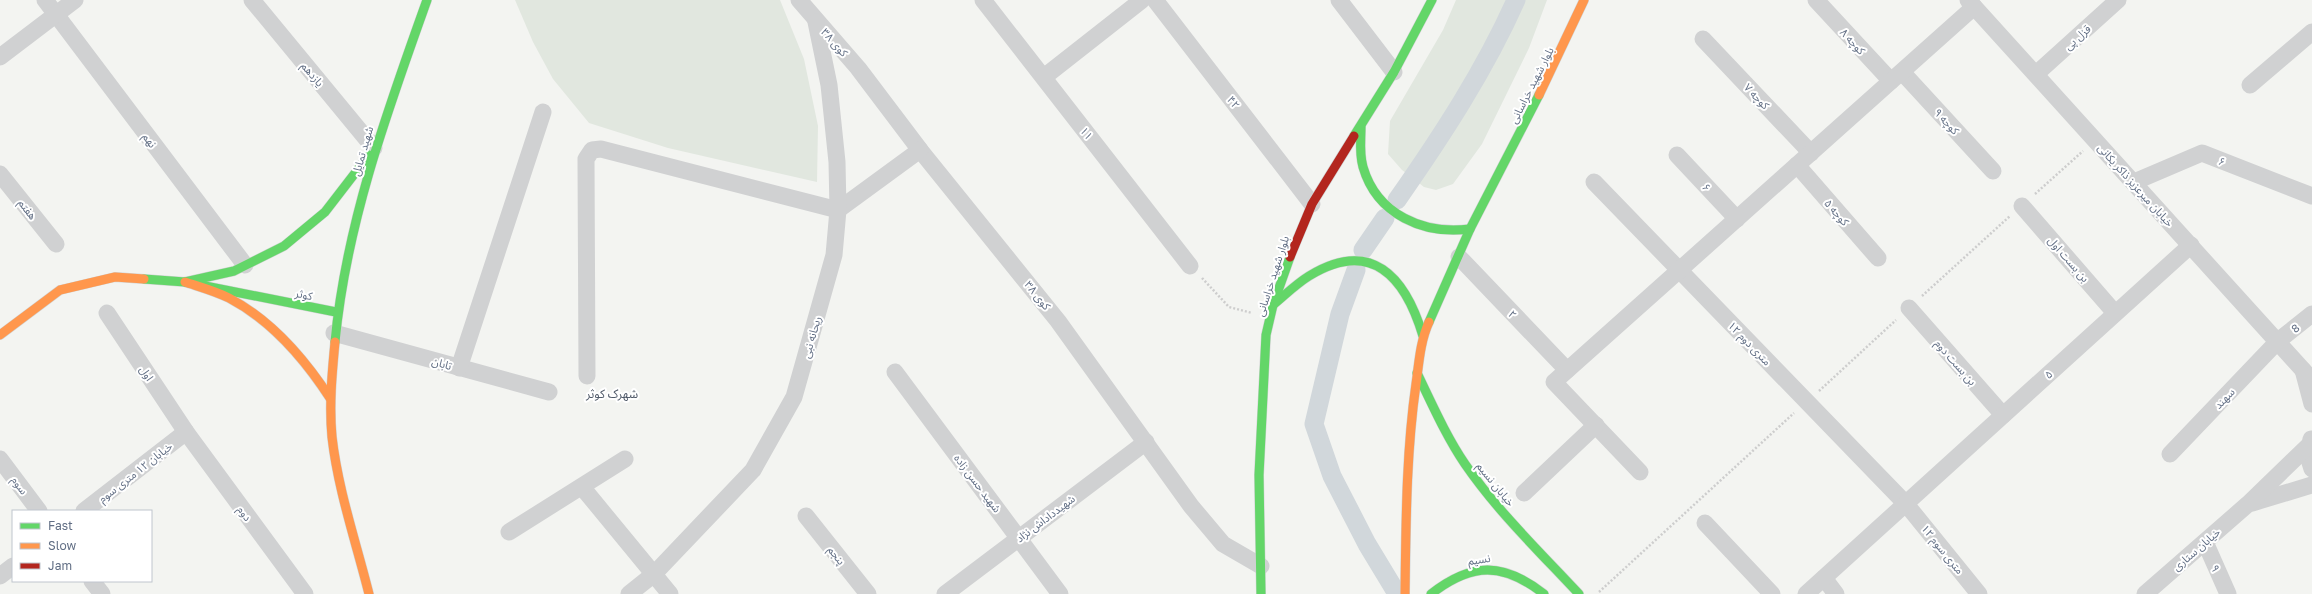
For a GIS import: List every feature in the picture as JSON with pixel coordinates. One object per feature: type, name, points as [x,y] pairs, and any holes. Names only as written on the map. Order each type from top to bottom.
[{"type":"main road","name":"شهید تمایل","points":[[336,312],[352,233],[374,148],[426,0]]},
{"type":"main road","name":"بلوار شهید خراسانی","points":[[1261,594],[1259,475],[1266,335],[1273,305],[1294,245],[1312,204],[1394,72],[1432,0]]},
{"type":"main road","name":"بلوار شهید خراسانی","points":[[1405,594],[1406,495],[1412,411],[1423,336],[1470,229],[1561,52],[1584,0]]},
{"type":"main road","points":[[1361,127],[1360,152],[1367,177],[1380,198],[1398,216],[1421,227],[1446,232],[1470,229]]},
{"type":"main road","points":[[185,282],[234,271],[284,246],[324,212],[374,148]]},
{"type":"main road","points":[[1273,305],[1309,276],[1331,264],[1350,258],[1372,262],[1396,280],[1412,304],[1423,336]]},
{"type":"main road","name":"کوثر","points":[[0,335],[60,290],[115,277],[185,282],[336,312]]},
{"type":"main road","points":[[185,282],[229,298],[267,324],[304,360],[330,398]]},
{"type":"main road","points":[[336,312],[330,398],[334,447],[369,594]]},
{"type":"main road","name":"خیابان نسیم","points":[[1417,373],[1443,427],[1465,464],[1502,512],[1579,594]]},
{"type":"main road","name":"نسیم","points":[[1431,594],[1452,578],[1476,570],[1493,568],[1513,574],[1534,584],[1544,594]]},
{"type":"street","name":"نهم","points":[[45,0],[245,265]]},
{"type":"street","points":[[0,57],[75,0]]},
{"type":"street","name":"یازدهم","points":[[252,0],[374,148]]},
{"type":"street","name":"کوی ۳۸","points":[[799,0],[858,68],[920,150],[1058,320],[1191,506],[1223,544],[1261,566]]},
{"type":"street","name":"۱۱","points":[[983,0],[1190,266]]},
{"type":"street","points":[[1044,77],[1142,0]]},
{"type":"street","name":"۴۲","points":[[1155,0],[1312,204]]},
{"type":"street","points":[[1339,0],[1394,72]]},
{"type":"street","name":"کوچه ۸","points":[[1816,0],[1896,77]]},
{"type":"street","name":"قزل پی","points":[[2036,74],[2118,0]]},
{"type":"street","points":[[1640,472],[1554,382],[1896,77],[1971,4]]},
{"type":"street","name":"خیابان میرعزیز ذاکر یکانی","points":[[1971,4],[2134,182],[2307,375]]},
{"type":"street","name":"ریحانه نبی","points":[[629,594],[654,574],[753,470],[794,397],[834,256],[838,210],[837,162],[829,85],[815,20]]},
{"type":"street","points":[[2250,85],[2312,32]]},
{"type":"street","name":"کوچه ۷","points":[[1703,39],[1811,153]]},
{"type":"street","name":"کوچه ۹","points":[[1896,77],[1993,171]]},
{"type":"street","points":[[459,368],[543,112]]},
{"type":"street","points":[[587,376],[586,158],[592,150],[601,149],[838,210],[920,150]]},
{"type":"street","name":"۶","points":[[2134,182],[2202,154],[2312,196]]},
{"type":"street","name":"۶","points":[[1677,155],[1737,219]]},
{"type":"street","name":"کوچه ۵","points":[[1797,166],[1878,258]]},
{"type":"street","name":"هفتم","points":[[0,174],[56,244]]},
{"type":"street","name":"۱۲ متری دوم","points":[[1594,182],[1906,504]]},
{"type":"street","name":"بن بست اول","points":[[2022,206],[2115,313]]},
{"type":"street","name":"۵","points":[[1806,594],[2191,245]]},
{"type":"street","name":"۲","points":[[1459,257],[1568,370]]},
{"type":"street","name":"بن بست دوم","points":[[1909,308],[2003,416]]},
{"type":"street","name":"اول","points":[[107,314],[186,432]]},
{"type":"street","name":"8","points":[[2278,341],[2312,314]]},
{"type":"street","name":"تابان","points":[[334,333],[549,392]]},
{"type":"street","name":"سهند","points":[[2170,454],[2278,341]]},
{"type":"street","name":"شهید حسن زاده","points":[[895,372],[1060,594]]},
{"type":"street","points":[[2307,375],[2312,404]]},
{"type":"street","points":[[1524,493],[1596,426]]},
{"type":"street","name":"خیابان ۱۲ متری سوم","points":[[85,510],[186,432]]},
{"type":"street","name":"دوم","points":[[186,432],[305,594]]},
{"type":"street","points":[[2310,441],[2308,456],[2312,469]]},
{"type":"street","name":"خیابان ستاری","points":[[2145,594],[2248,504],[2310,441]]},
{"type":"street","name":"شهیدداداش نژاد","points":[[945,594],[1146,442]]},
{"type":"street","name":"سوم","points":[[0,459],[38,510]]},
{"type":"street","points":[[509,532],[625,459]]},
{"type":"street","points":[[2248,504],[2312,485]]},
{"type":"street","points":[[582,487],[670,594]]},
{"type":"street","name":"۱۲ متری سوم","points":[[1906,504],[1979,594]]},
{"type":"street","name":"پنجم","points":[[806,516],[868,594]]},
{"type":"street","points":[[1705,523],[1772,594]]},
{"type":"street","name":"۹","points":[[2205,542],[2228,594]]},
{"type":"street","points":[[0,576],[12,567]]},
{"type":"street","points":[[1824,578],[1836,594]]},
{"type":"street","points":[[93,582],[102,594]]},
{"type":"path","points":[[1596,594],[2095,140]]},
{"type":"path","points":[[1190,266],[1229,307],[1270,318]]},
{"type":"shaded area","points":[[515,0],[780,0],[804,59],[818,126],[817,182],[668,148],[589,123],[553,79],[533,42]]},
{"type":"shaded area","points":[[1456,0],[1547,0],[1529,48],[1482,144],[1453,184],[1436,190],[1424,187],[1402,170],[1388,154],[1390,121],[1443,30]]},
{"type":"waterway","points":[[1397,200],[1461,103],[1491,52],[1516,0]]},
{"type":"waterway","points":[[1363,250],[1385,218]]},
{"type":"waterway","points":[[1356,270],[1340,314],[1314,424],[1332,476],[1367,544],[1396,592]]},
{"type":"traffic: fast","points":[[335,342],[340,298],[358,211],[383,126],[427,0]]},
{"type":"traffic: fast","points":[[1354,136],[1394,72],[1432,0]]},
{"type":"traffic: fast","points":[[1429,322],[1470,229],[1539,95]]},
{"type":"traffic: fast","points":[[1361,127],[1361,152],[1363,167],[1370,184],[1379,198],[1404,218],[1420,225],[1436,229],[1470,229]]},
{"type":"traffic: fast","points":[[185,282],[234,271],[284,246],[325,212],[369,155]]},
{"type":"traffic: fast","points":[[1261,594],[1259,475],[1266,335],[1273,305],[1290,257]]},
{"type":"traffic: fast","points":[[1273,305],[1304,279],[1331,265],[1350,261],[1368,262],[1382,269],[1395,281],[1406,296],[1423,336]]},
{"type":"traffic: fast","points":[[144,279],[185,282],[336,312]]},
{"type":"traffic: fast","points":[[1417,373],[1452,442],[1478,482],[1491,499],[1579,594]]},
{"type":"traffic: fast","points":[[1431,594],[1460,576],[1488,570],[1515,576],[1544,594]]},
{"type":"traffic: slow","points":[[1539,95],[1584,0]]},
{"type":"traffic: slow","points":[[0,335],[60,290],[115,277],[144,279]]},
{"type":"traffic: slow","points":[[185,282],[229,298],[259,317],[286,341],[320,383],[330,398]]},
{"type":"traffic: slow","points":[[1405,594],[1407,489],[1410,436],[1420,353],[1429,322]]},
{"type":"traffic: slow","points":[[335,342],[331,401],[332,437],[338,477],[369,594]]},
{"type":"traffic: jam","points":[[1290,257],[1312,204],[1354,136]]},
{"type":"district","name":"شهرک کوثر","points":[[612,393]]}]
